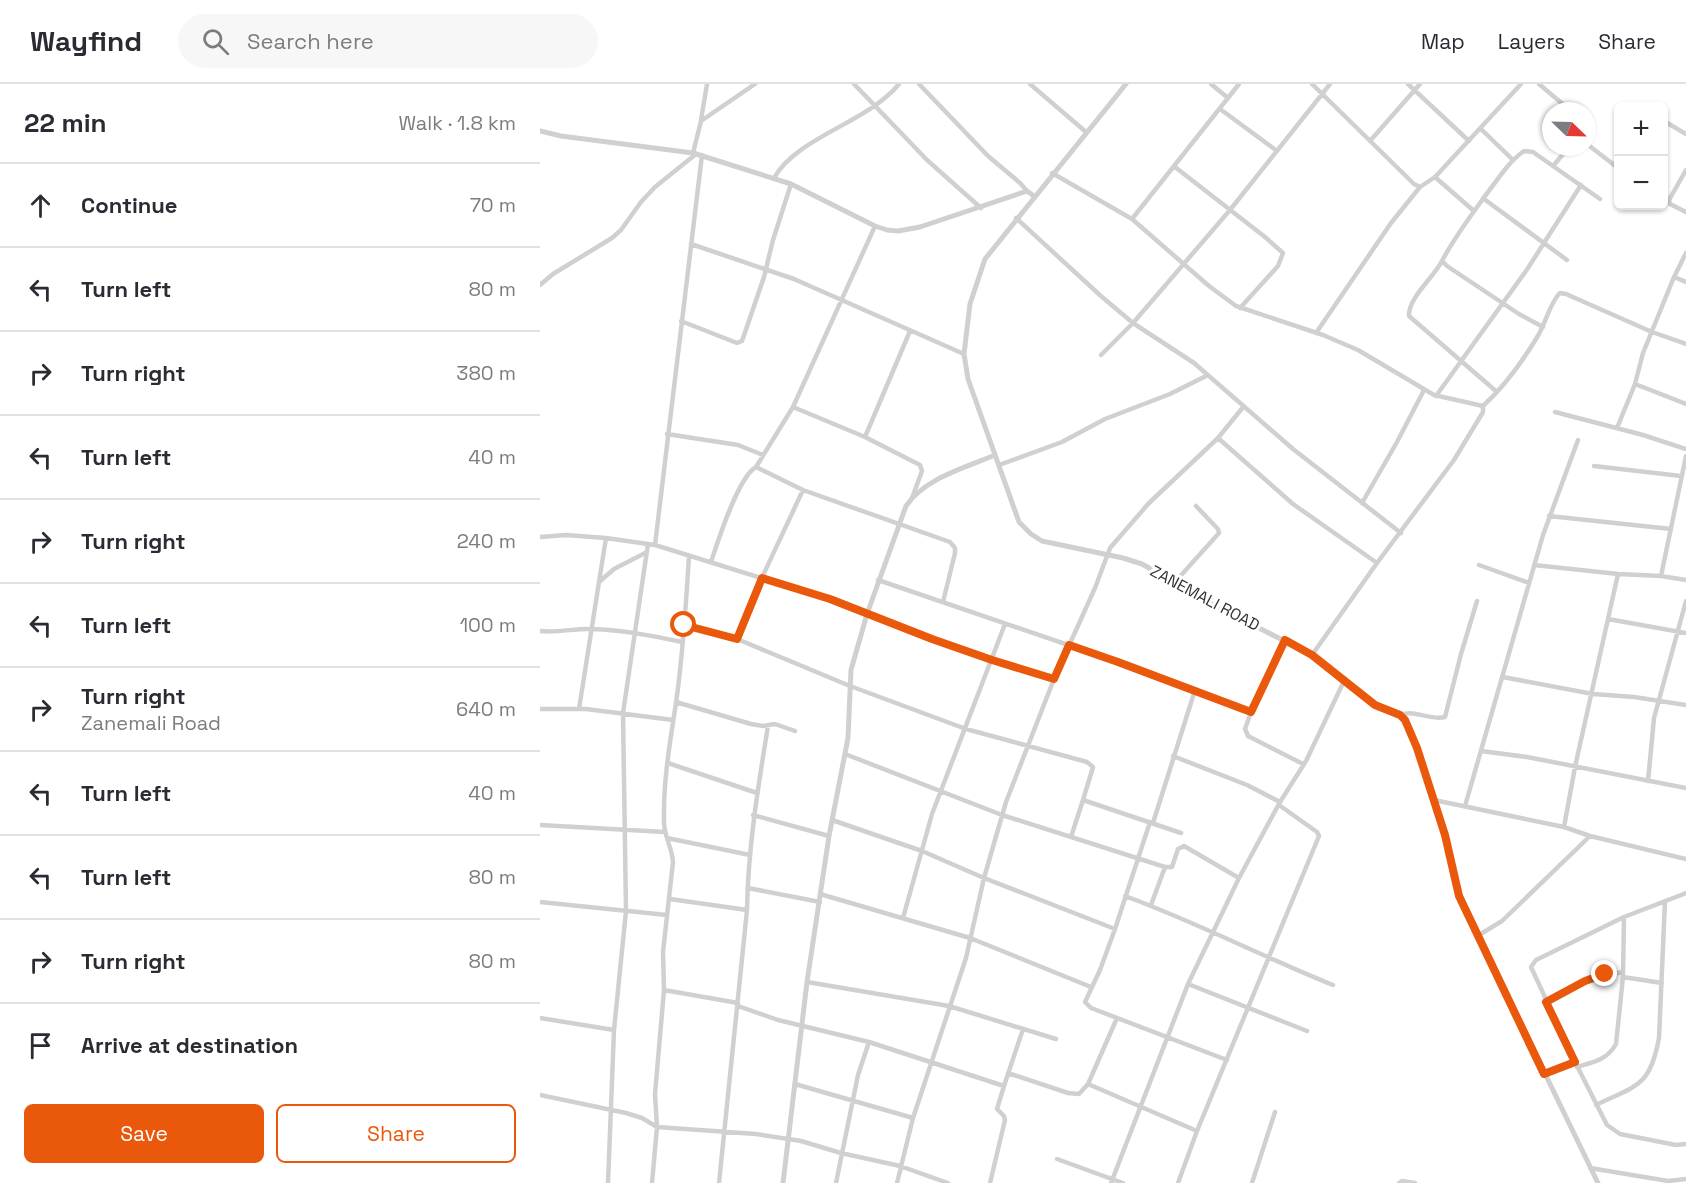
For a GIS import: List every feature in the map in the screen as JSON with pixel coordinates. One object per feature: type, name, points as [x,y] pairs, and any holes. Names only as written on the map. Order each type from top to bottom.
[{"type":"street","points":[[655,545],[691,244],[697,154],[706,84]]},
{"type":"street","points":[[701,121],[755,84]]},
{"type":"street","points":[[854,84],[927,160],[981,208]]},
{"type":"street","points":[[774,178],[781,166],[811,144],[875,106],[899,84]]},
{"type":"street","points":[[919,84],[988,156],[1034,196]]},
{"type":"street","points":[[1030,84],[1086,132]]},
{"type":"street","name":"ZANEMALI ROAD","points":[[1126,84],[985,259],[970,304],[964,354],[968,380],[1019,522],[1042,541],[1142,564],[1312,655],[1375,705],[1400,715]]},
{"type":"street","points":[[1210,84],[1228,98]]},
{"type":"street","points":[[1132,219],[1239,84]]},
{"type":"street","points":[[1312,84],[1414,184],[1420,187]]},
{"type":"street","points":[[1101,355],[1133,323],[1230,210],[1330,84]]},
{"type":"street","points":[[1408,84],[1469,141]]},
{"type":"street","points":[[1370,141],[1420,84]]},
{"type":"street","points":[[1316,333],[1372,248],[1420,187],[1435,177],[1521,84]]},
{"type":"street","points":[[1539,84],[1560,102]]},
{"type":"street","points":[[1221,109],[1277,151]]},
{"type":"street","points":[[1668,123],[1686,134]]},
{"type":"street","points":[[1481,129],[1513,160]]},
{"type":"street","points":[[540,131],[561,136],[697,154],[791,184],[887,230],[906,230],[981,208],[1027,191]]},
{"type":"street","points":[[1497,392],[1409,316],[1413,301],[1474,211],[1513,160],[1524,151],[1528,150],[1600,199]]},
{"type":"street","points":[[1596,151],[1614,165]]},
{"type":"street","points":[[540,285],[561,268],[607,242],[621,230],[655,186],[697,154]]},
{"type":"street","points":[[1553,166],[1561,156]]},
{"type":"street","points":[[1175,167],[1283,254],[1278,266],[1240,308]]},
{"type":"street","points":[[1686,170],[1670,200],[1670,204],[1686,212]]},
{"type":"street","points":[[1052,173],[1132,219],[1209,286],[1240,308],[1316,333],[1358,350],[1437,396],[1483,406]]},
{"type":"street","points":[[1435,177],[1474,211]]},
{"type":"street","points":[[681,321],[740,343],[744,338],[791,184]]},
{"type":"street","points":[[1437,396],[1544,243],[1581,184]]},
{"type":"street","points":[[1484,199],[1568,260]]},
{"type":"street","points":[[1016,218],[1133,323],[1208,375],[1293,449],[1401,533]]},
{"type":"street","points":[[711,562],[737,493],[793,407],[875,226]]},
{"type":"street","points":[[691,244],[766,269],[843,299],[964,354]]},
{"type":"street","points":[[1617,428],[1635,384],[1652,332],[1686,253]]},
{"type":"street","points":[[1442,261],[1502,303],[1543,327]]},
{"type":"street","points":[[1674,277],[1686,282]]},
{"type":"street","points":[[1312,655],[1454,460],[1483,412],[1483,406],[1519,366],[1543,327],[1555,298],[1560,293],[1686,344]]},
{"type":"street","points":[[865,437],[910,331]]},
{"type":"street","points":[[999,465],[1062,442],[1105,419],[1170,394],[1208,375]]},
{"type":"street","points":[[1635,384],[1686,404]]},
{"type":"street","points":[[1362,502],[1424,390]]},
{"type":"street","points":[[897,1183],[913,1118],[961,973],[1002,815],[1054,679],[1114,542],[1149,503],[1218,438],[1244,406]]},
{"type":"street","points":[[793,407],[865,437],[922,467],[912,498]]},
{"type":"street","points":[[1555,412],[1686,449]]},
{"type":"street","points":[[667,434],[738,446],[763,455]]},
{"type":"street","points":[[1218,438],[1293,504],[1377,563]]},
{"type":"street","points":[[1465,806],[1549,516],[1578,440]]},
{"type":"street","points":[[783,1183],[807,982],[829,836],[845,754],[851,670],[867,614],[906,506],[912,498],[927,485],[995,455]]},
{"type":"street","points":[[1660,576],[1686,456]]},
{"type":"street","points":[[1594,466],[1682,476]]},
{"type":"street","points":[[756,467],[804,490],[954,545],[955,553],[943,602]]},
{"type":"street","points":[[737,639],[762,578],[804,490]]},
{"type":"street","points":[[1175,582],[1219,533],[1218,529],[1196,506]]},
{"type":"street","points":[[1549,516],[1671,529]]},
{"type":"street","points":[[540,537],[566,535],[655,545],[830,599],[992,660],[1054,679]]},
{"type":"street","points":[[579,709],[606,538]]},
{"type":"street","points":[[608,1183],[614,1030],[626,911],[623,713],[648,544]]},
{"type":"street","points":[[599,582],[614,569],[646,552]]},
{"type":"street","points":[[652,1183],[657,1127],[655,1094],[664,990],[663,952],[673,862],[672,849],[666,835],[664,821],[690,556]]},
{"type":"street","points":[[1479,565],[1529,583]]},
{"type":"street","points":[[1534,565],[1686,580]]},
{"type":"street","points":[[1564,827],[1618,574]]},
{"type":"street","points":[[878,580],[1069,645],[1251,712]]},
{"type":"street","points":[[1477,601],[1445,717],[1437,718],[1412,712],[1400,715],[1410,728],[1434,800],[1445,835],[1459,896],[1598,1183]]},
{"type":"street","points":[[1648,781],[1652,732],[1658,700],[1686,601]]},
{"type":"street","points":[[1608,619],[1686,633]]},
{"type":"street","points":[[903,918],[940,792],[1005,624]]},
{"type":"street","points":[[684,625],[737,639],[850,686],[966,729],[1091,764],[1071,837]]},
{"type":"street","points":[[540,631],[571,632],[590,628],[635,633],[682,642]]},
{"type":"street","points":[[1285,640],[1245,729],[1248,735],[1304,764]]},
{"type":"street","points":[[1503,677],[1593,694],[1686,705]]},
{"type":"street","points":[[1112,1181],[1188,984],[1239,878],[1304,764],[1344,681]]},
{"type":"street","points":[[1195,690],[1115,929],[1100,970],[1086,999],[1086,1004],[1091,1008],[1227,1060]]},
{"type":"street","points":[[676,702],[731,718],[768,726],[775,724],[795,731]]},
{"type":"street","points":[[540,709],[579,709],[673,720]]},
{"type":"street","points":[[719,1183],[747,910],[753,815],[768,726]]},
{"type":"street","points":[[1481,751],[1527,757],[1686,788]]},
{"type":"street","points":[[845,754],[1002,815],[1165,867],[1172,867],[1178,849],[1184,846],[1239,878]]},
{"type":"street","points":[[1173,756],[1246,784],[1280,804],[1317,832],[1319,836],[1197,1131],[1178,1183]]},
{"type":"street","points":[[668,763],[756,793]]},
{"type":"street","points":[[1083,800],[1181,833]]},
{"type":"street","points":[[1434,800],[1564,827],[1590,836],[1686,859]]},
{"type":"street","points":[[753,815],[829,836]]},
{"type":"street","points":[[832,820],[922,851],[984,878],[1115,929]]},
{"type":"street","points":[[540,825],[666,835],[750,855]]},
{"type":"street","points":[[1479,935],[1502,921],[1590,836]]},
{"type":"street","points":[[1151,905],[1165,867]]},
{"type":"street","points":[[747,888],[820,902]]},
{"type":"street","points":[[1686,893],[1624,917],[1532,963],[1532,971],[1546,1002],[1607,1125],[1620,1134],[1676,1145],[1686,1144]]},
{"type":"street","points":[[820,894],[970,938],[1091,987]]},
{"type":"street","points":[[1125,896],[1176,914],[1268,959],[1333,985]]},
{"type":"street","points":[[670,899],[747,910]]},
{"type":"street","points":[[1596,1105],[1642,1081],[1652,1068],[1659,1038],[1665,901]]},
{"type":"street","points":[[540,902],[668,915]]},
{"type":"street","points":[[1544,1074],[1600,1061],[1611,1052],[1616,1044],[1623,975],[1624,917]]},
{"type":"street","points":[[1546,1002],[1596,977],[1623,975],[1662,983]]},
{"type":"street","points":[[807,982],[950,1006],[1056,1039]]},
{"type":"street","points":[[1188,984],[1306,1031]]},
{"type":"street","points":[[664,990],[738,1005],[778,1020],[869,1042],[1005,1086]]},
{"type":"street","points":[[540,1018],[614,1030]]},
{"type":"street","points":[[1008,1073],[1074,1095],[1079,1094],[1088,1084],[1117,1018]]},
{"type":"street","points":[[990,1183],[1005,1120],[997,1109],[1023,1029]]},
{"type":"street","points":[[836,1183],[853,1101],[869,1042]]},
{"type":"street","points":[[795,1084],[913,1118]]},
{"type":"street","points":[[1088,1084],[1197,1131]]},
{"type":"street","points":[[540,1095],[612,1109],[642,1118],[657,1127],[788,1138],[900,1166],[948,1183]]},
{"type":"street","points":[[1252,1183],[1275,1112]]},
{"type":"street","points":[[1057,1159],[1112,1181],[1123,1183]]},
{"type":"street","points":[[1590,1168],[1668,1181],[1686,1179]]},
{"type":"street","points":[[1399,1183],[1402,1181],[1415,1183]]},
{"type":"route","points":[[684,625],[737,639],[762,578],[830,599],[932,639],[1054,679],[1069,645],[1251,712],[1285,640],[1312,655],[1375,705],[1400,715],[1410,728],[1445,835],[1459,896],[1544,1074],[1575,1062],[1546,1002],[1585,981],[1605,974]]}]
